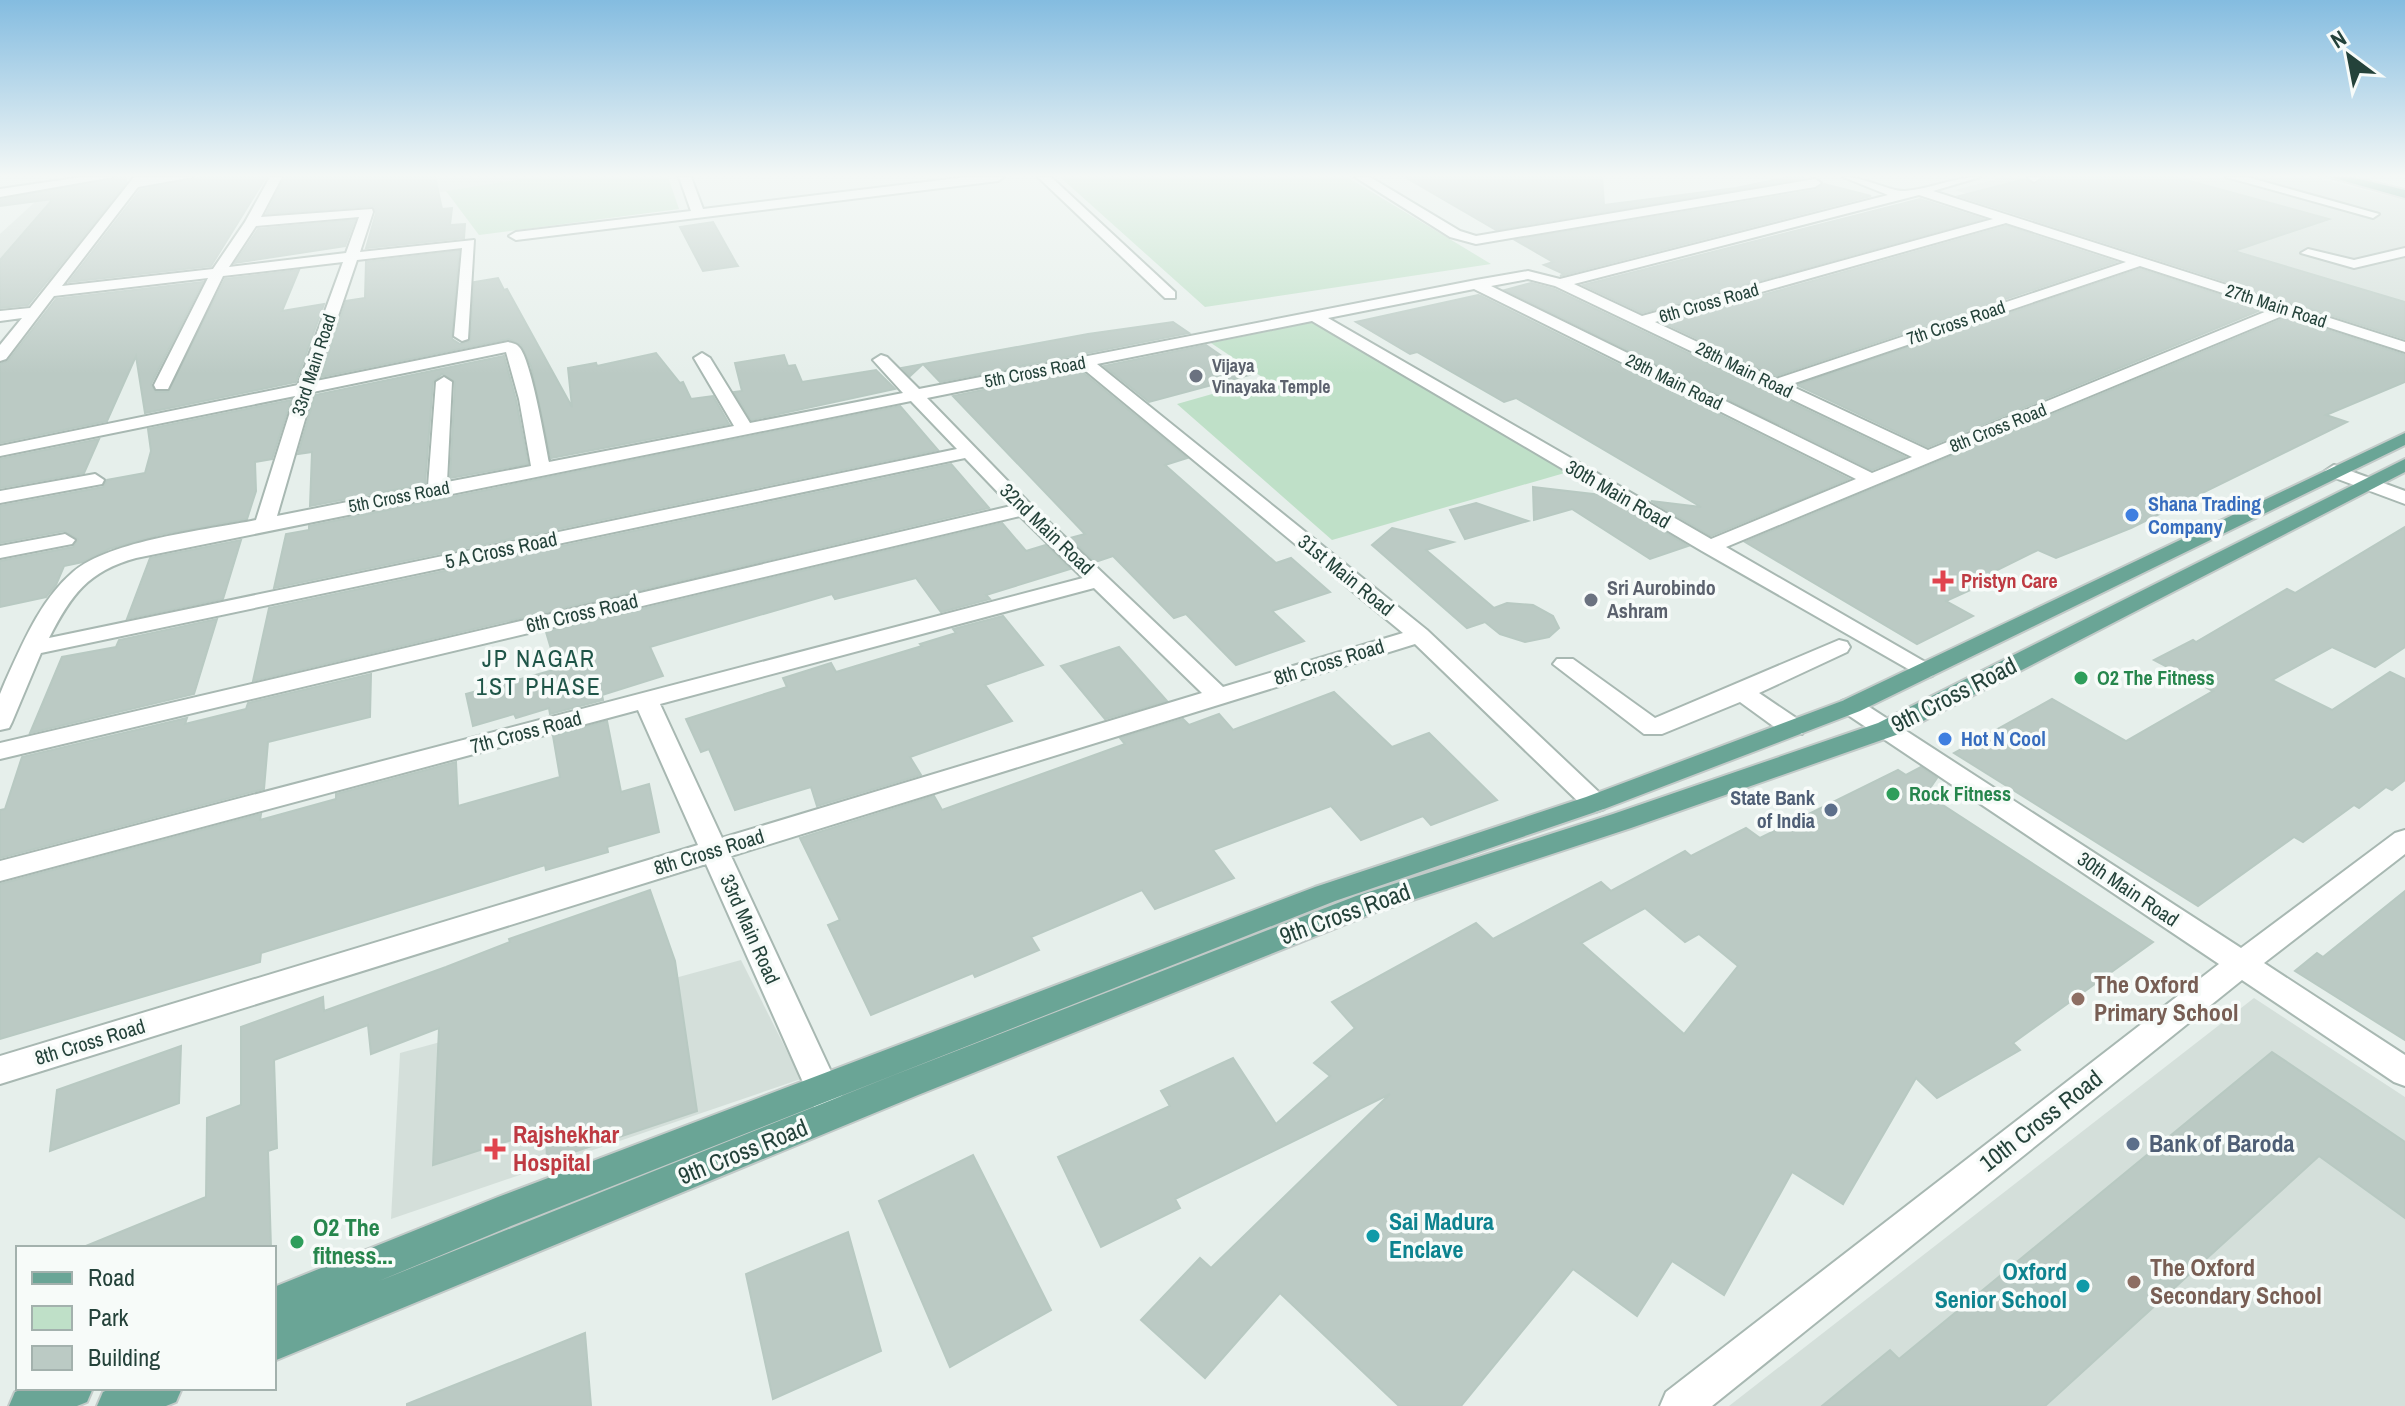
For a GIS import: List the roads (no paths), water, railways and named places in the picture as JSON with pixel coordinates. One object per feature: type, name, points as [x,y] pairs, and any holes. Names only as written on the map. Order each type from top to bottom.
[{"type":"main road","name":"9th Cross Road","points":[[276,1305],[822,1088],[1325,894],[1595,803],[1851,706],[2405,438]]},
{"type":"main road","name":"9th Cross Road","points":[[276,1341],[1366,904],[1622,821],[1887,729],[2405,465]]},
{"type":"main road","points":[[29,1406],[68,1390]]},
{"type":"main road","points":[[117,1406],[157,1390]]},
{"type":"street","points":[[0,356],[90,243]]},
{"type":"street","points":[[162,385],[217,274],[238,243]]},
{"type":"street","name":"33rd Main Road","points":[[265,524],[306,387],[355,243]]},
{"type":"street","points":[[52,292],[469,243],[462,336]]},
{"type":"street","points":[[1114,243],[1170,295]]},
{"type":"street","name":"5th Cross Road","points":[[33,648],[62,596],[93,567],[165,544],[1476,284],[1528,275],[1560,283],[1719,243]]},
{"type":"street","name":"6th Cross Road","points":[[1642,321],[1923,243]]},
{"type":"street","name":"27th Main Road","points":[[2079,243],[2405,347]]},
{"type":"street","points":[[2308,253],[2354,264],[2405,252]]},
{"type":"street","name":"7th Cross Road","points":[[1774,385],[2139,262]]},
{"type":"street","name":"28th Main Road","points":[[1560,283],[1927,457]]},
{"type":"street","name":"29th Main Road","points":[[1476,284],[1872,480]]},
{"type":"street","name":"8th Cross Road","points":[[1709,547],[2286,309]]},
{"type":"street","points":[[0,316],[34,312]]},
{"type":"street","name":"30th Main Road","points":[[1314,316],[1924,671]]},
{"type":"street","points":[[0,451],[500,347],[513,349],[528,399],[541,469]]},
{"type":"street","points":[[702,358],[745,429]]},
{"type":"street","name":"32nd Main Road","points":[[881,360],[1024,509],[1218,696]]},
{"type":"street","name":"31st Main Road","points":[[1084,362],[1419,635],[1595,803]]},
{"type":"street","points":[[437,490],[444,382]]},
{"type":"street","name":"5 A Cross Road","points":[[33,648],[970,452]]},
{"type":"street","points":[[2334,471],[2405,498]]},
{"type":"street","points":[[0,497],[95,480]]},
{"type":"street","name":"6th Cross Road","points":[[0,751],[1024,509]]},
{"type":"street","points":[[0,552],[65,540]]},
{"type":"street","name":"7th Cross Road","points":[[0,871],[1099,580]]},
{"type":"street","name":"8th Cross Road","points":[[0,1070],[1419,635]]},
{"type":"street","points":[[1565,664],[1653,728],[1742,692],[1839,647]]},
{"type":"street","points":[[0,722],[33,648]]},
{"type":"street","points":[[1742,692],[1793,728]]},
{"type":"street","name":"33rd Main Road","points":[[646,700],[834,1115]]},
{"type":"street","name":"30th Main Road","points":[[1851,706],[2405,1072]]},
{"type":"street","name":"10th Cross Road","points":[[1680,1406],[2241,964],[2405,840]]},
{"type":"place","name":"Vijaya Vinayaka Temple","points":[[1196,376]]},
{"type":"place","name":"Shana Trading Company","points":[[2132,515]]},
{"type":"place","name":"Pristyn Care","points":[[1943,581]]},
{"type":"place","name":"Sri Aurobindo Ashram","points":[[1591,600]]},
{"type":"place","name":"O2 The Fitness","points":[[2081,678]]},
{"type":"place","name":"Hot N Cool","points":[[1945,739]]},
{"type":"place","name":"Rock Fitness","points":[[1893,794]]},
{"type":"place","name":"State Bank of India","points":[[1831,810]]},
{"type":"place","name":"The Oxford Primary School","points":[[2078,999]]},
{"type":"place","name":"Bank of Baroda","points":[[2133,1144]]},
{"type":"place","name":"Rajshekhar Hospital","points":[[495,1149]]},
{"type":"place","name":"Sai Madura Enclave","points":[[1373,1236]]},
{"type":"place","name":"O2 The fitness...","points":[[297,1242]]},
{"type":"place","name":"The Oxford Secondary School","points":[[2134,1282]]},
{"type":"place","name":"Oxford Senior School","points":[[2083,1286]]},
{"type":"district","name":"JP NAGAR 1ST PHASE","points":[[539,673]]}]
